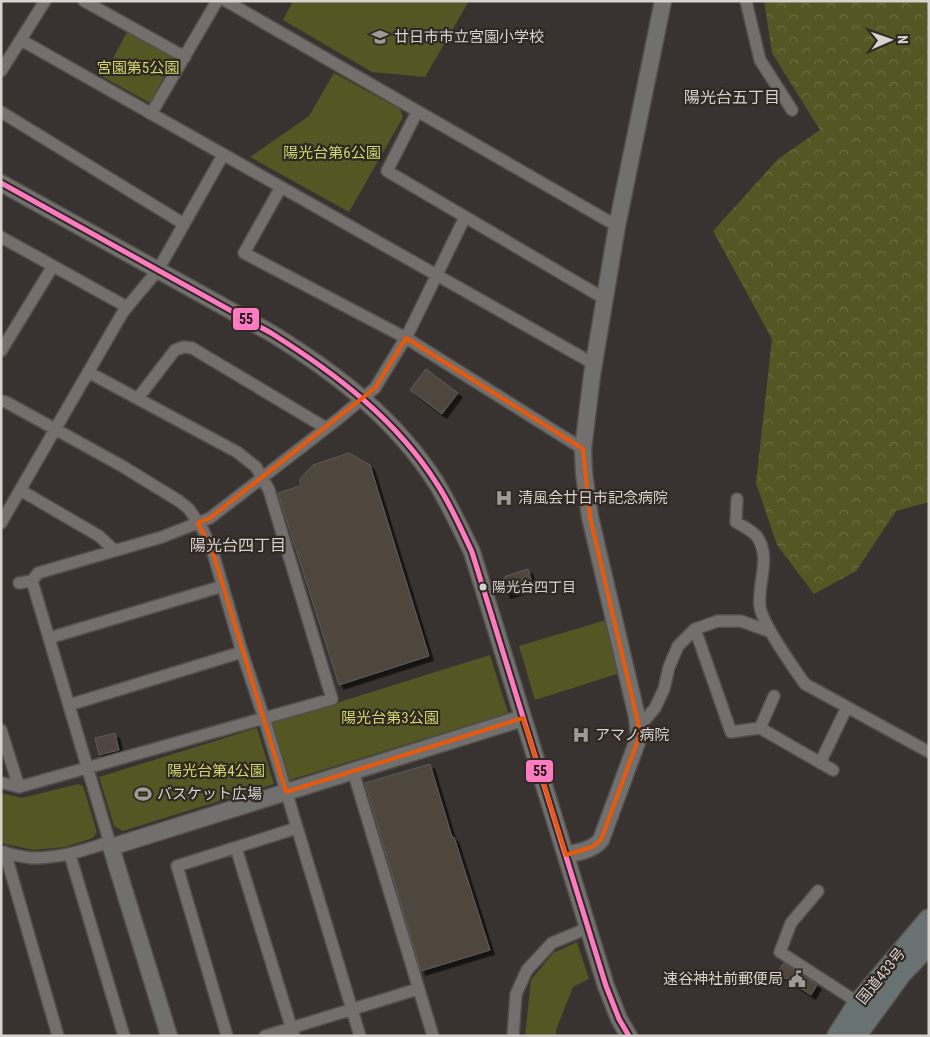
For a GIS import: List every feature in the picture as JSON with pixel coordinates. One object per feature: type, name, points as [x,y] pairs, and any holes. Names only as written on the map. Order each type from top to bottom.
[{"type":"highway","name":"国道433号","points":[[838,1036],[859,1003],[929,920]]},
{"type":"highway","name":"国道433号","points":[[855,1036],[901,973],[929,944]]},
{"type":"street","points":[[1,71],[45,1]]},
{"type":"street","points":[[84,1],[185,57]]},
{"type":"street","points":[[151,114],[217,1]]},
{"type":"street","points":[[226,1],[616,226]]},
{"type":"street","points":[[566,855],[597,845],[601,840],[639,737],[639,727],[590,516],[583,449],[585,423],[616,226],[663,1]]},
{"type":"street","points":[[746,1],[760,60],[792,110]]},
{"type":"street","points":[[20,40],[594,364]]},
{"type":"street","points":[[1,112],[184,224]]},
{"type":"street","points":[[417,112],[387,171],[605,298]]},
{"type":"street","points":[[1,523],[127,307],[158,270],[223,154]]},
{"type":"street","points":[[1,183],[312,358],[363,398],[406,442],[450,506],[472,552],[612,1003],[629,1036]]},
{"type":"street","points":[[281,187],[244,253],[406,338],[583,449]]},
{"type":"street","points":[[18,583],[32,581],[38,573],[162,537],[210,518],[363,398],[375,388],[406,338],[465,217]]},
{"type":"street","points":[[1,237],[127,307]]},
{"type":"street","points":[[1,351],[53,266]]},
{"type":"street","points":[[138,398],[175,350],[184,347],[192,348],[326,428]]},
{"type":"street","points":[[3,783],[19,787],[332,699],[269,490],[256,467],[237,452],[88,372]]},
{"type":"street","points":[[1,401],[122,466],[179,501],[189,509],[198,523],[214,553],[242,652],[264,718],[360,1036]]},
{"type":"street","points":[[20,490],[99,536],[114,550]]},
{"type":"street","points":[[737,499],[736,522],[757,536],[761,548],[763,559],[760,608],[771,632],[806,684],[929,752]]},
{"type":"street","points":[[32,581],[169,1036]]},
{"type":"street","points":[[49,638],[223,586]]},
{"type":"street","points":[[639,727],[654,708],[664,689],[669,667],[678,646],[695,628],[718,621],[741,621],[771,632]]},
{"type":"street","points":[[695,628],[731,732],[760,728],[833,770]]},
{"type":"street","points":[[69,705],[242,652]]},
{"type":"street","points":[[760,728],[774,696]]},
{"type":"street","points":[[820,762],[847,707]]},
{"type":"street","points":[[58,1036],[3,852],[30,858],[70,855],[110,845],[523,718]]},
{"type":"street","points":[[1,730],[19,787]]},
{"type":"street","points":[[353,771],[433,1036]]},
{"type":"street","points":[[227,1036],[177,866],[297,828]]},
{"type":"street","points":[[236,848],[293,1032]]},
{"type":"street","points":[[70,855],[124,1036]]},
{"type":"street","points":[[818,892],[791,923],[780,952],[851,998]]},
{"type":"street","points":[[513,1036],[516,994],[527,970],[552,943],[588,928]]},
{"type":"street","points":[[265,1036],[293,1032],[352,1009],[418,988]]},
{"type":"highlighted area","points":[[406,338],[583,449],[590,517],[639,727],[639,737],[601,840],[592,847],[566,855],[523,718],[286,792],[213,553],[198,523],[210,518],[375,388]]},
{"type":"green space","name":"廿日市市立宮園小学校","points":[[293,1],[469,1],[425,77],[372,72],[283,20]]},
{"type":"green space","points":[[764,1],[929,1],[929,502],[896,511],[856,571],[814,594],[777,545],[756,483],[772,339],[713,231],[778,159],[820,130],[772,53]]},
{"type":"green space","name":"宮園第5公園","points":[[127,32],[174,58],[150,103],[103,77]]},
{"type":"green space","name":"陽光台第6公園","points":[[334,73],[400,109],[403,117],[349,212],[250,157],[309,116]]},
{"type":"green space","points":[[606,620],[620,673],[535,700],[519,646]]},
{"type":"green space","name":"陽光台第3公園","points":[[490,655],[508,713],[290,780],[272,723]]},
{"type":"green space","name":"陽光台第4公園","points":[[257,728],[274,784],[123,831],[114,826],[99,777]]},
{"type":"green space","points":[[78,784],[83,786],[97,832],[93,838],[65,847],[33,850],[1,843],[1,793],[22,798]]},
{"type":"green space","points":[[577,942],[589,979],[573,987],[556,1030],[556,1036],[525,1036],[531,980],[553,953]]},
{"type":"building","points":[[426,369],[458,393],[442,414],[410,390]]},
{"type":"building","points":[[349,453],[370,465],[429,656],[339,685],[278,493],[300,486],[300,479],[313,465]]},
{"type":"building","points":[[528,569],[533,586],[506,594],[501,581],[506,576]]},
{"type":"building","points":[[115,733],[119,750],[99,755],[95,738]]},
{"type":"building","points":[[430,764],[490,950],[421,971],[365,783]]},
{"type":"building","name":"速谷神社前郵便局","points":[[784,963],[817,985],[811,995],[777,973]]},
{"type":"transit line","name":"55","points":[[1,183],[295,348],[363,399],[421,460],[447,500],[472,552],[606,986],[619,1019],[629,1036]]},
{"type":"place","name":"廿日市市立宮園小学校","points":[[380,37]]},
{"type":"place","name":"清風会廿日市記念病院","points":[[504,498]]},
{"type":"place","name":"陽光台四丁目","points":[[483,587]]},
{"type":"place","name":"アマノ病院","points":[[581,735]]},
{"type":"place","name":"バスケット広場","points":[[143,794]]},
{"type":"place","name":"速谷神社前郵便局","points":[[797,979]]},
{"type":"district","name":"陽光台五丁目","points":[[732,97]]},
{"type":"district","name":"陽光台四丁目","points":[[238,545]]}]
